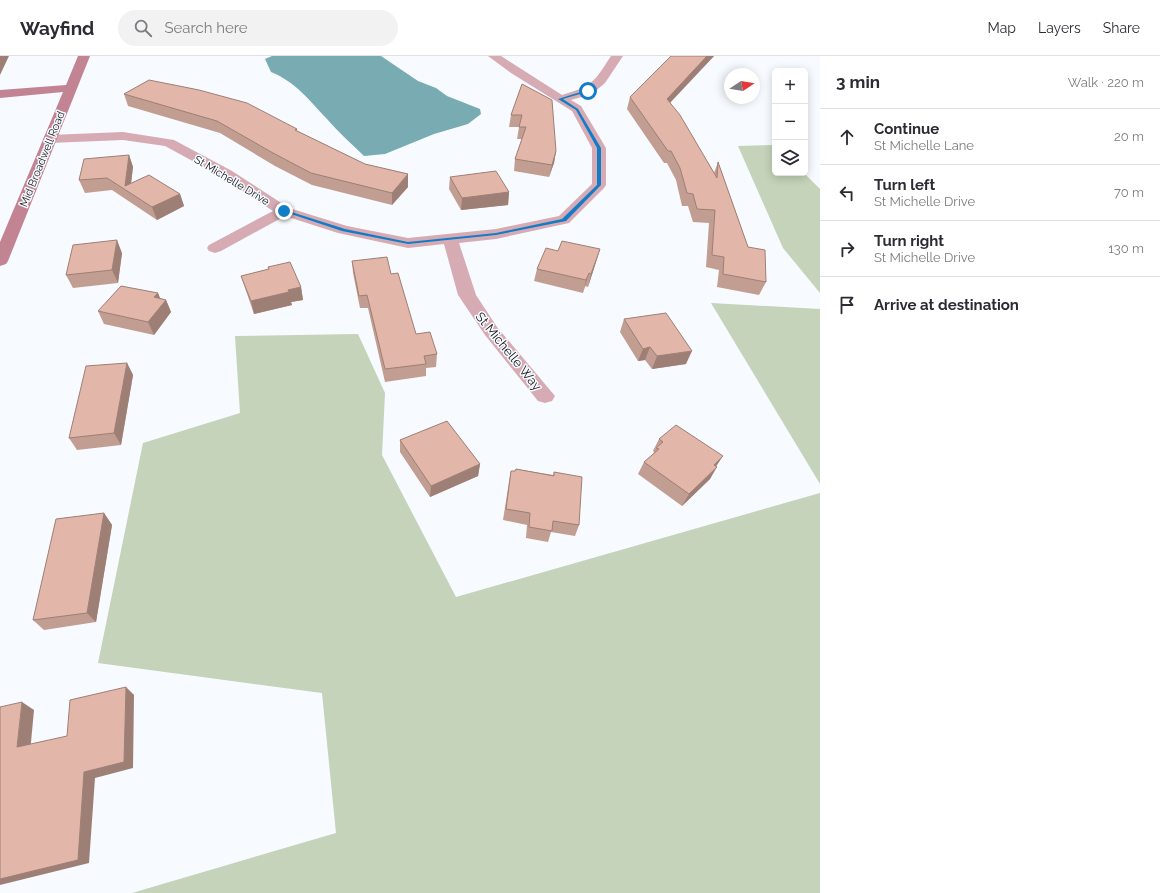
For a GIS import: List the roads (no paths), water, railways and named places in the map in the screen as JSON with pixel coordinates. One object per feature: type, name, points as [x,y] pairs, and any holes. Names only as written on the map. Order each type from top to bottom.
[{"type":"street","name":"Mid Broadwell Road","points":[[0,261],[84,56]]},
{"type":"street","name":"St Michelle Drive","points":[[50,139],[123,136],[169,143],[227,174],[284,211],[344,230],[408,243],[496,234],[564,220],[599,185],[599,148],[577,110],[494,56]]},
{"type":"street","points":[[560,99],[588,91],[600,81],[618,56]]},
{"type":"street","points":[[0,94],[71,88]]},
{"type":"street","points":[[215,248],[284,211]]},
{"type":"street","name":"St Michelle Way","points":[[450,239],[467,295],[490,331],[545,396]]},
{"type":"water","points":[[272,56],[381,56],[418,81],[436,88],[447,96],[480,109],[481,114],[468,124],[434,134],[385,154],[364,156],[336,129],[302,92],[288,81],[271,72],[265,59]]}]
